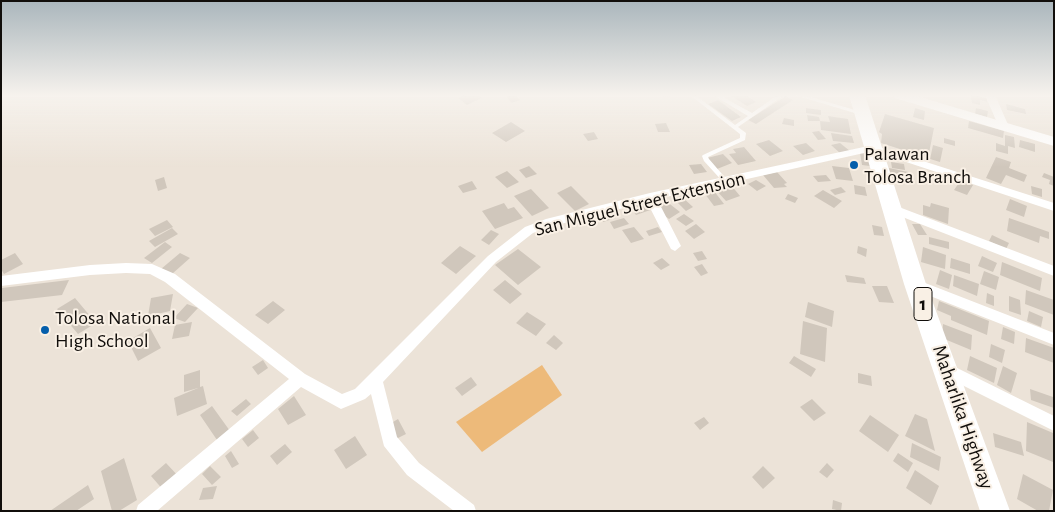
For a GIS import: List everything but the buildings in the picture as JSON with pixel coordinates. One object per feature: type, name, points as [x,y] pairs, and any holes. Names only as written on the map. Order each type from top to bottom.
[{"type":"highway","name":"Maharlika Highway","points":[[864,119],[915,284],[998,509]]},
{"type":"street","points":[[977,119],[1054,142]]},
{"type":"street","points":[[1000,119],[1004,127]]},
{"type":"street","points":[[873,148],[1054,207]]},
{"type":"street","name":"San Miguel Street Extension","points":[[300,379],[341,402],[360,394],[492,259],[529,230],[546,223],[650,197],[726,182],[873,148]]},
{"type":"street","points":[[650,197],[675,246]]},
{"type":"street","points":[[891,208],[1054,271]]},
{"type":"street","points":[[1,281],[90,270],[152,269],[170,278],[300,379],[144,511]]},
{"type":"street","points":[[915,284],[1054,339]]},
{"type":"street","points":[[947,370],[1054,424]]},
{"type":"street","points":[[375,380],[390,441],[413,469],[468,511]]},
{"type":"lane","points":[[725,119],[743,133],[743,139],[705,156],[706,160],[726,182]]},
{"type":"lane","points":[[735,127],[746,119]]},
{"type":"shaded area","points":[[542,365],[562,395],[482,452],[456,422]]},
{"type":"place","name":"Palawan Tolosa Branch","points":[[854,165]]},
{"type":"place","name":"Tolosa National High School","points":[[45,330]]}]
